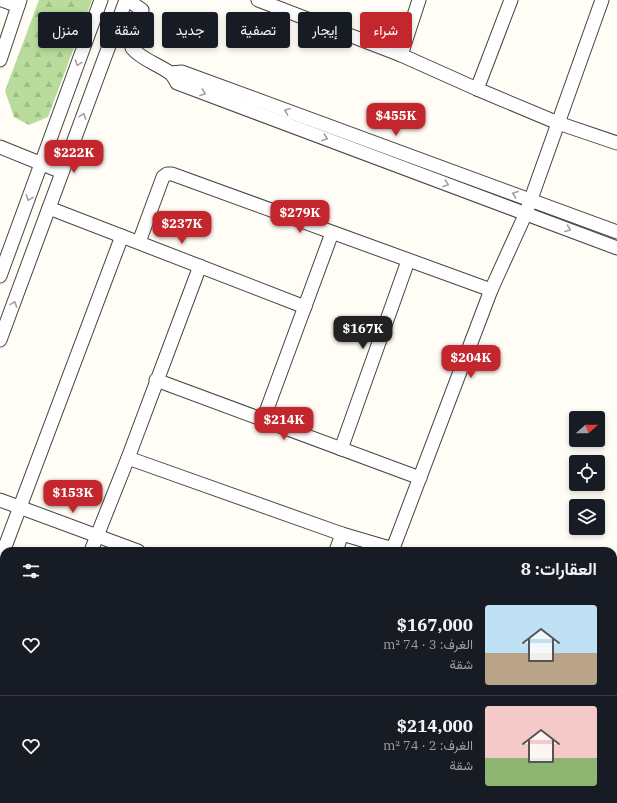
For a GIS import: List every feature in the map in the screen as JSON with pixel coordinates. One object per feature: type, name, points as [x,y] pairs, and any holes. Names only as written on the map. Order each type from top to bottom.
[{"type":"street","points":[[0,60],[6,22],[19,3],[2,0]]},
{"type":"street","points":[[0,276],[101,0]]},
{"type":"street","points":[[0,340],[127,0],[144,5],[132,42],[132,48],[153,64],[171,73],[182,72],[617,232]]},
{"type":"street","points":[[258,0],[401,55],[558,123],[617,143]]},
{"type":"street","points":[[401,55],[419,0]]},
{"type":"street","points":[[477,89],[511,0]]},
{"type":"street","points":[[393,547],[491,290],[526,213],[602,0]]},
{"type":"street","points":[[171,73],[177,83],[617,248]]},
{"type":"street","points":[[0,147],[62,172]]},
{"type":"street","points":[[139,242],[163,177],[167,174],[172,174],[491,290]]},
{"type":"street","points":[[49,208],[305,307]]},
{"type":"street","points":[[263,420],[332,233]]},
{"type":"street","points":[[5,547],[122,236]]},
{"type":"street","points":[[341,448],[408,261]]},
{"type":"street","points":[[92,547],[128,458],[200,266]]},
{"type":"street","points":[[156,380],[420,478]]},
{"type":"street","points":[[128,458],[383,547]]},
{"type":"street","points":[[0,500],[127,547]]},
{"type":"street","points":[[337,547],[342,534]]},
{"type":"green space","points":[[39,0],[92,0],[87,12],[38,12],[38,48],[74,48],[48,117],[29,125],[14,117],[5,91]]}]
